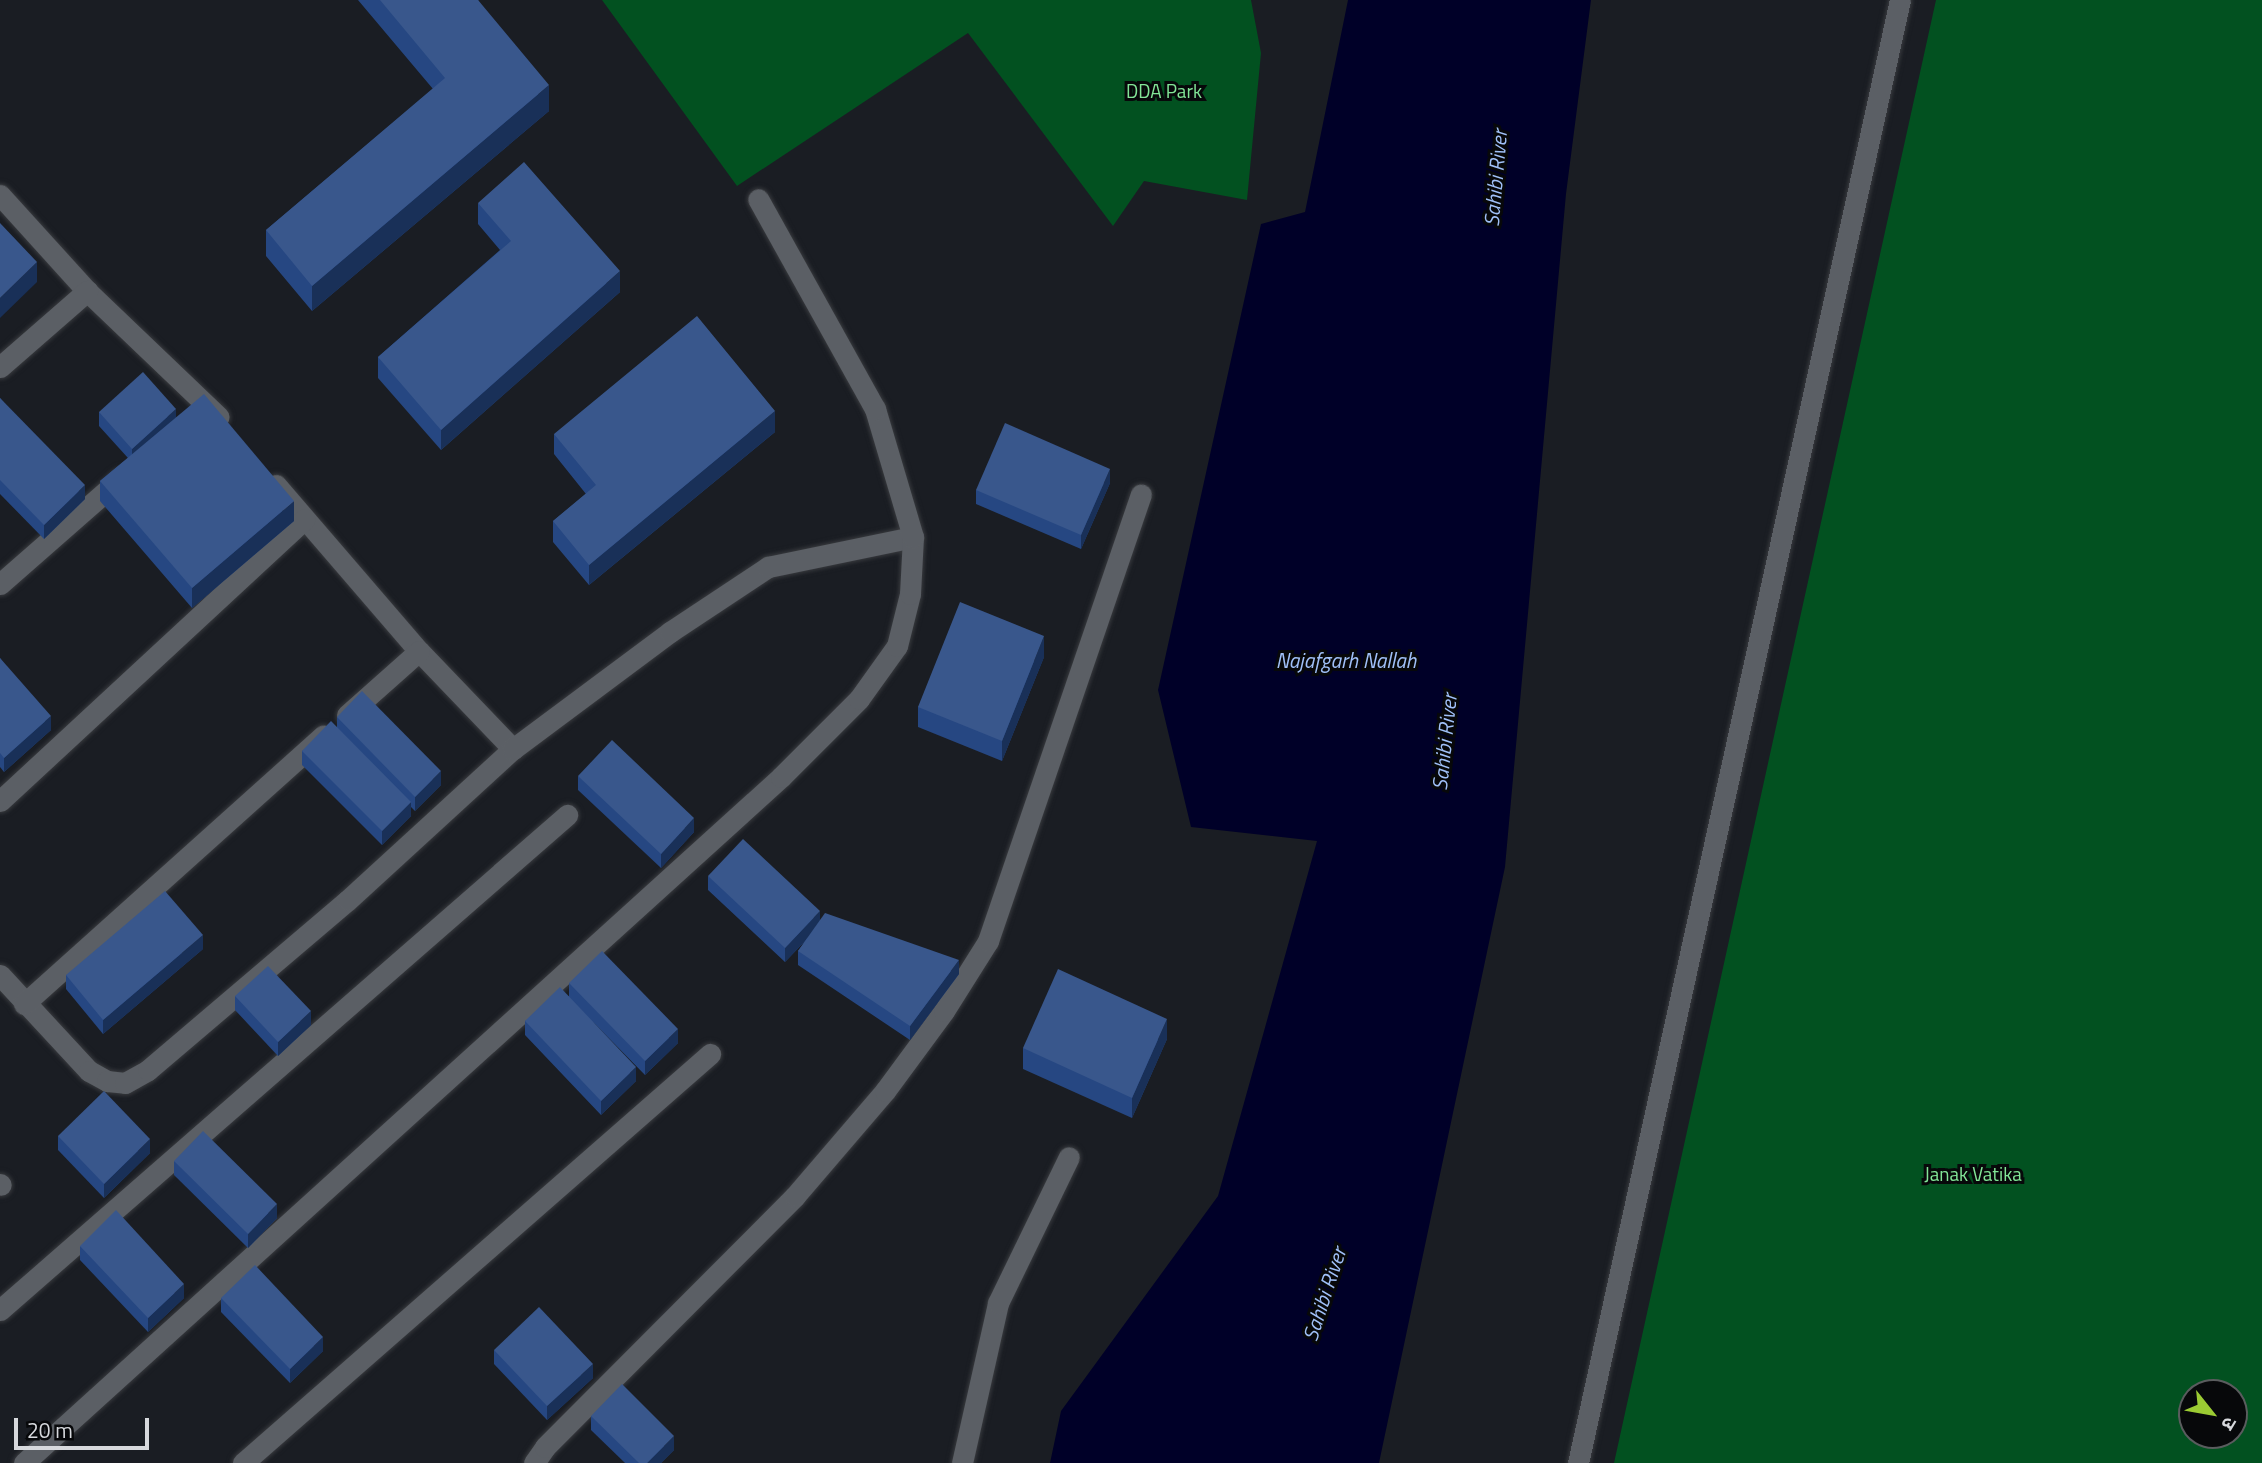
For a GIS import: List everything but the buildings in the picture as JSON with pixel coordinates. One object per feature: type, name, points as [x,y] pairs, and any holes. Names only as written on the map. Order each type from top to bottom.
[{"type":"street","points":[[1578,1463],[1900,0]]},
{"type":"street","points":[[0,195],[87,291],[207,403],[234,434]]},
{"type":"street","points":[[24,1463],[781,777],[859,699],[897,646],[910,594],[913,537],[875,410],[758,199]]},
{"type":"street","points":[[0,368],[87,291]]},
{"type":"street","points":[[186,421],[207,403]]},
{"type":"street","points":[[0,583],[135,466]]},
{"type":"street","points":[[261,466],[419,651],[513,749]]},
{"type":"street","points":[[534,1463],[545,1447],[795,1196],[885,1091],[944,1011],[988,941],[1141,494]]},
{"type":"street","points":[[0,801],[305,519]]},
{"type":"street","points":[[0,975],[89,1072],[107,1081],[125,1083],[148,1070],[337,909],[513,749],[670,632],[768,567],[913,537]]},
{"type":"street","points":[[24,1004],[419,651]]},
{"type":"street","points":[[0,1311],[567,815]]},
{"type":"street","points":[[243,1463],[710,1054]]},
{"type":"street","points":[[962,1463],[998,1303],[1069,1157]]},
{"type":"green space","name":"DDA Park","points":[[602,0],[1251,0],[1261,53],[1247,200],[1144,181],[1113,226],[968,33],[737,186]]},
{"type":"green space","name":"Janak Vatika","points":[[1936,0],[2262,0],[2262,1463],[1614,1463]]},
{"type":"water","name":"Najafgarh Nallah","points":[[1348,0],[1591,0],[1566,194],[1505,867],[1379,1463],[1050,1463],[1061,1411],[1218,1196],[1317,841],[1191,827],[1158,690],[1261,224],[1305,212]]},
{"type":"water label","name":"Sahibi River","points":[[1495,178]]},
{"type":"water label","name":"Sahibi River","points":[[1444,742]]},
{"type":"water label","name":"Sahibi River","points":[[1324,1294]]}]
